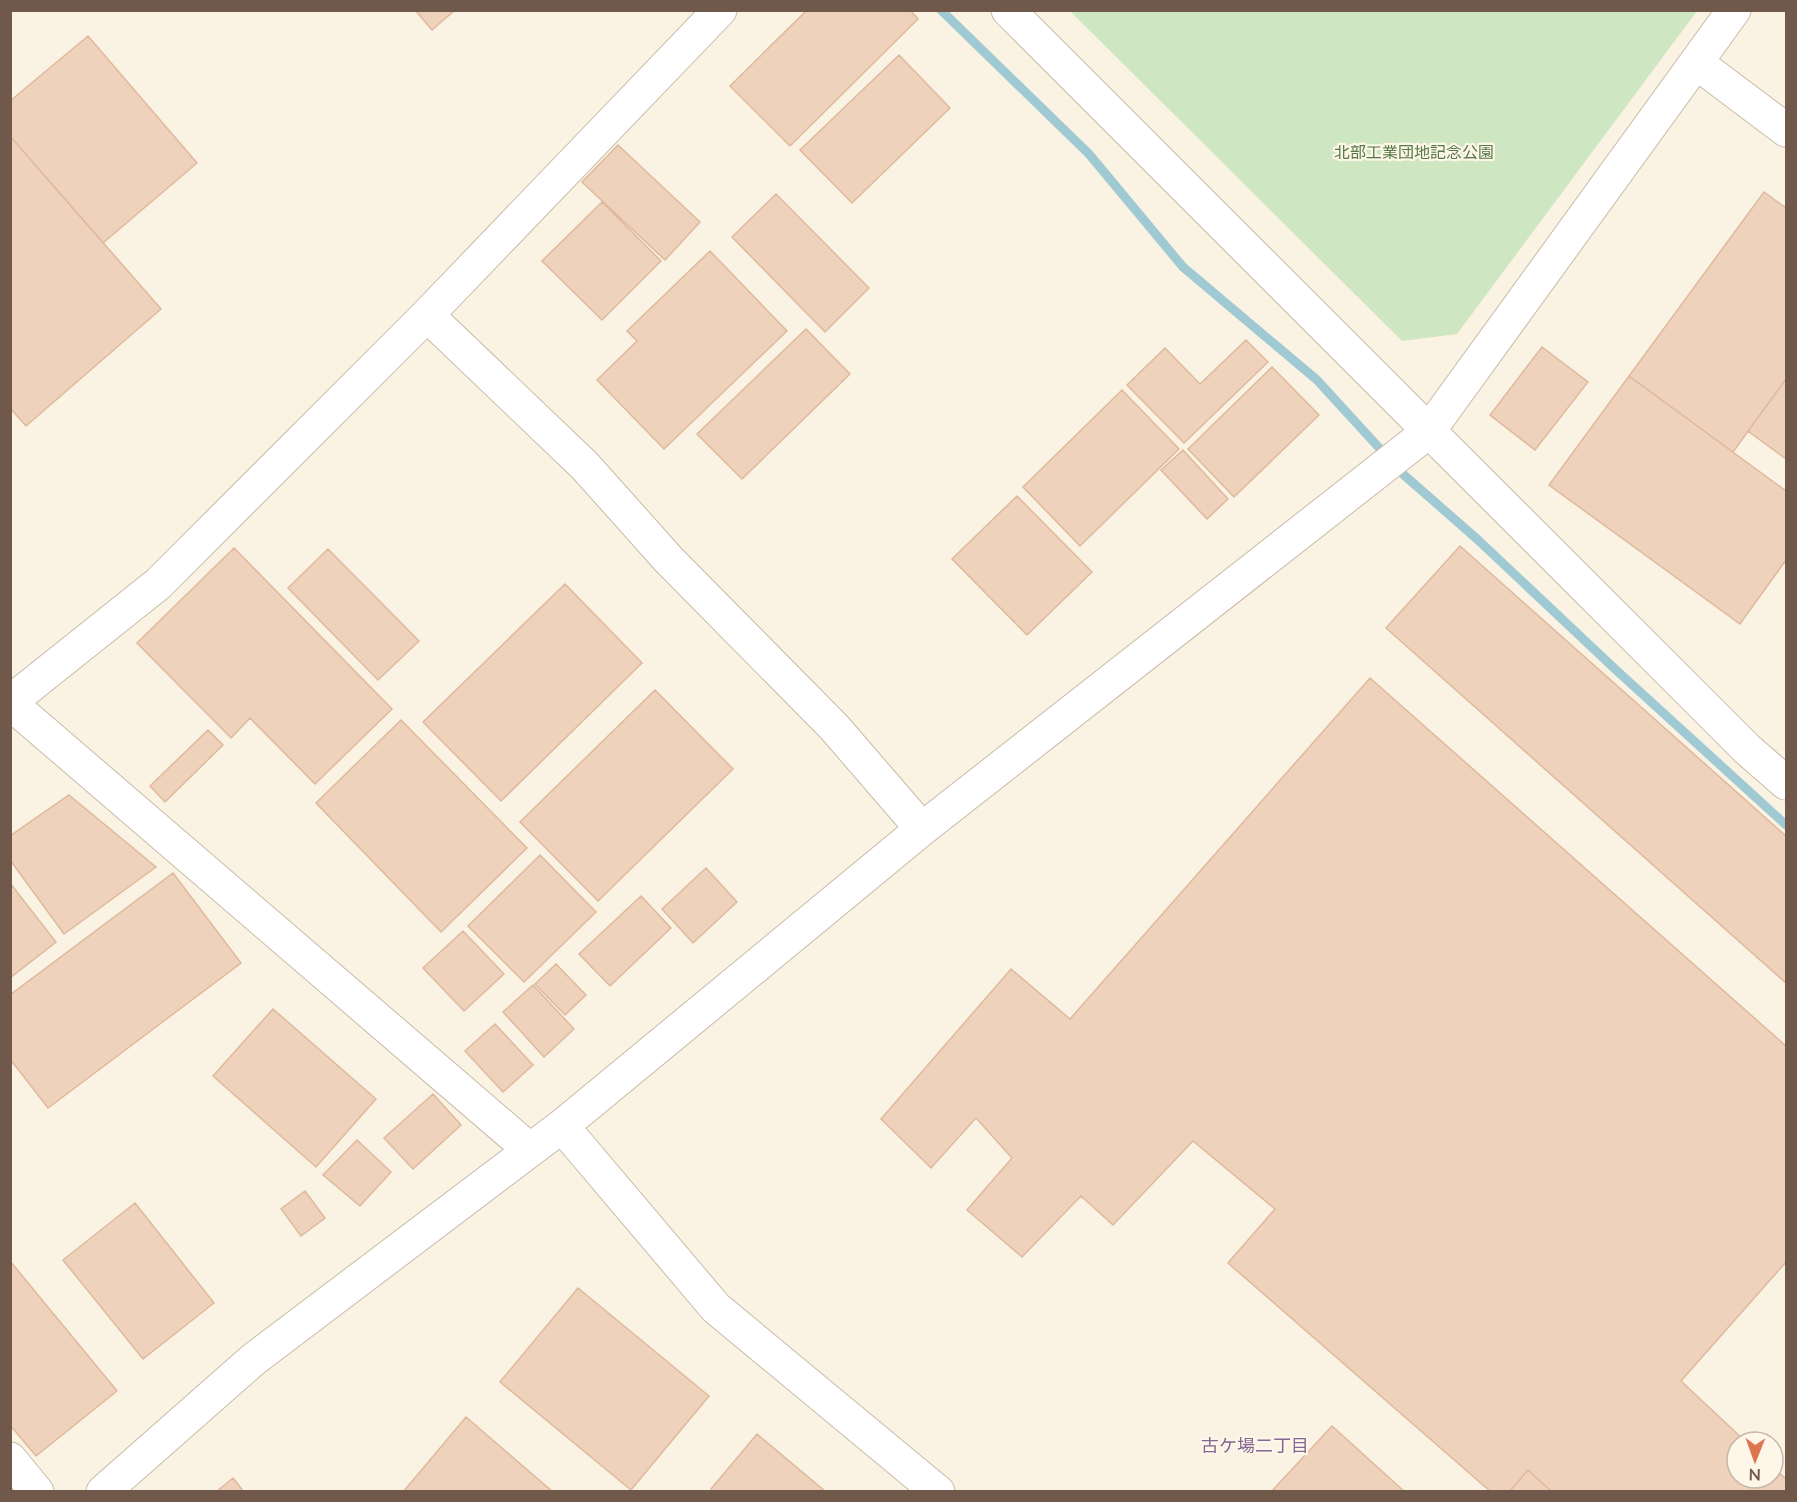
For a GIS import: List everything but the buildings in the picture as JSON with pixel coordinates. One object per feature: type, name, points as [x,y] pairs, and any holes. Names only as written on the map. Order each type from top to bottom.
[{"type":"street","points":[[530,1150],[10,702],[158,584],[427,315],[720,10]]},
{"type":"street","points":[[1008,10],[1747,749],[1786,783]]},
{"type":"street","points":[[102,1491],[254,1359],[562,1126],[922,829],[1428,432],[1734,10]]},
{"type":"street","points":[[1697,63],[1786,130]]},
{"type":"street","points":[[427,315],[585,466],[669,560],[834,727],[922,829]]},
{"type":"street","points":[[562,1126],[716,1308],[938,1491]]},
{"type":"street","points":[[10,1459],[37,1491]]},
{"type":"green space","name":"北部工業団地記念公園","points":[[1070,11],[1697,11],[1457,334],[1402,341]]},
{"type":"waterway","points":[[941,10],[1089,154],[1183,267],[1317,380],[1404,475],[1477,539],[1786,825]]},
{"type":"district","name":"古ケ場二丁目","points":[[1255,1446]]}]
